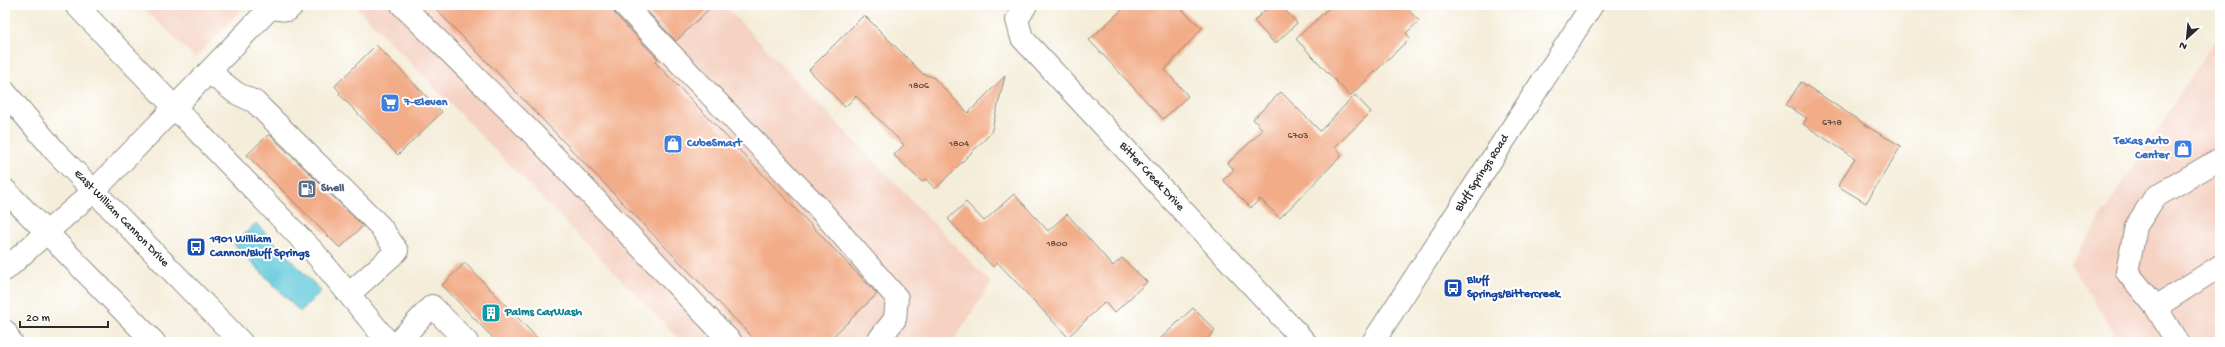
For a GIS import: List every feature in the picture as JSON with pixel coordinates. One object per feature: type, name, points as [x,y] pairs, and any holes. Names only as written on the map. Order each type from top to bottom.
[{"type":"street","points":[[76,5],[314,252],[388,342]]},
{"type":"street","points":[[5,270],[94,191],[270,7],[288,10],[293,5]]},
{"type":"street","points":[[402,5],[534,136],[731,342]]},
{"type":"street","points":[[624,5],[816,205],[897,298],[895,319],[877,342]]},
{"type":"street","name":"Bitter Creek Drive","points":[[1026,5],[1017,20],[1022,38],[1305,342]]},
{"type":"street","name":"Bluff Springs Road","points":[[1373,342],[1592,5]]},
{"type":"street","points":[[209,72],[236,93],[255,102],[380,226],[397,251],[349,294]]},
{"type":"street","name":"East William Cannon Drive","points":[[5,92],[55,151],[241,342]]},
{"type":"street","points":[[2177,342],[2156,307],[2126,272],[2136,226],[2155,197],[2220,159]]},
{"type":"street","points":[[5,190],[154,342]]},
{"type":"street","points":[[2156,307],[2220,266]]},
{"type":"street","points":[[398,342],[432,306],[467,342]]},
{"type":"street","points":[[5,331],[11,342]]},
{"type":"shaded area","points":[[141,5],[247,5],[195,58]]},
{"type":"shaded area","name":"CubeSmart","points":[[354,5],[724,5],[991,283],[953,342],[682,342]]},
{"type":"shaded area","name":"Texas Auto Center","points":[[2220,32],[2220,342],[2121,342],[2070,265]]},
{"type":"water","points":[[256,223],[321,291],[300,312],[234,244]]},
{"type":"building","points":[[432,5],[612,5],[615,14],[658,59],[655,62],[877,294],[827,342],[757,342]]},
{"type":"building","points":[[641,5],[713,5],[676,41]]},
{"type":"building","points":[[1127,5],[1177,5],[1202,28],[1165,70],[1188,96],[1163,119],[1089,40]]},
{"type":"building","points":[[1270,5],[1280,5],[1297,23],[1275,44],[1254,21]]},
{"type":"building","points":[[1332,5],[1404,5],[1419,21],[1406,33],[1410,38],[1350,96],[1296,39]]},
{"type":"building","points":[[864,15],[923,74],[933,77],[968,113],[1005,76],[991,133],[935,189],[926,179],[922,182],[894,155],[904,145],[856,96],[845,107],[809,70]]},
{"type":"building","name":"7-Eleven","points":[[376,45],[442,112],[398,155],[339,94],[340,92],[335,86]]},
{"type":"building","points":[[1801,82],[1873,130],[1901,146],[1866,203],[1838,186],[1855,158],[1803,124],[1807,118],[1786,105]]},
{"type":"building","points":[[1281,92],[1320,131],[1355,95],[1371,112],[1335,147],[1342,155],[1280,218],[1260,199],[1251,208],[1223,180],[1234,170],[1228,163],[1263,130],[1253,119]]},
{"type":"building","name":"Shell","points":[[269,134],[363,226],[340,248],[247,155]]},
{"type":"building","points":[[1014,194],[1048,231],[1067,214],[1113,266],[1122,258],[1147,282],[1114,313],[1105,302],[1068,337],[997,262],[993,267],[948,219],[966,202],[984,221]]},
{"type":"building","name":"Palms CarWash","points":[[465,263],[541,342],[497,342],[442,285]]},
{"type":"building","points":[[1193,308],[1215,330],[1204,342],[1157,342]]},
{"type":"place","name":"7-Eleven","points":[[390,103]]},
{"type":"place","name":"CubeSmart","points":[[673,144]]},
{"type":"place","name":"Texas Auto Center","points":[[2183,149]]},
{"type":"place","name":"Shell","points":[[307,189]]},
{"type":"place","name":"1901 William Cannon/Bluff Springs","points":[[196,247]]},
{"type":"place","name":"Bluff Springs/Bittercreek","points":[[1453,288]]},
{"type":"place","name":"Palms CarWash","points":[[491,313]]}]
